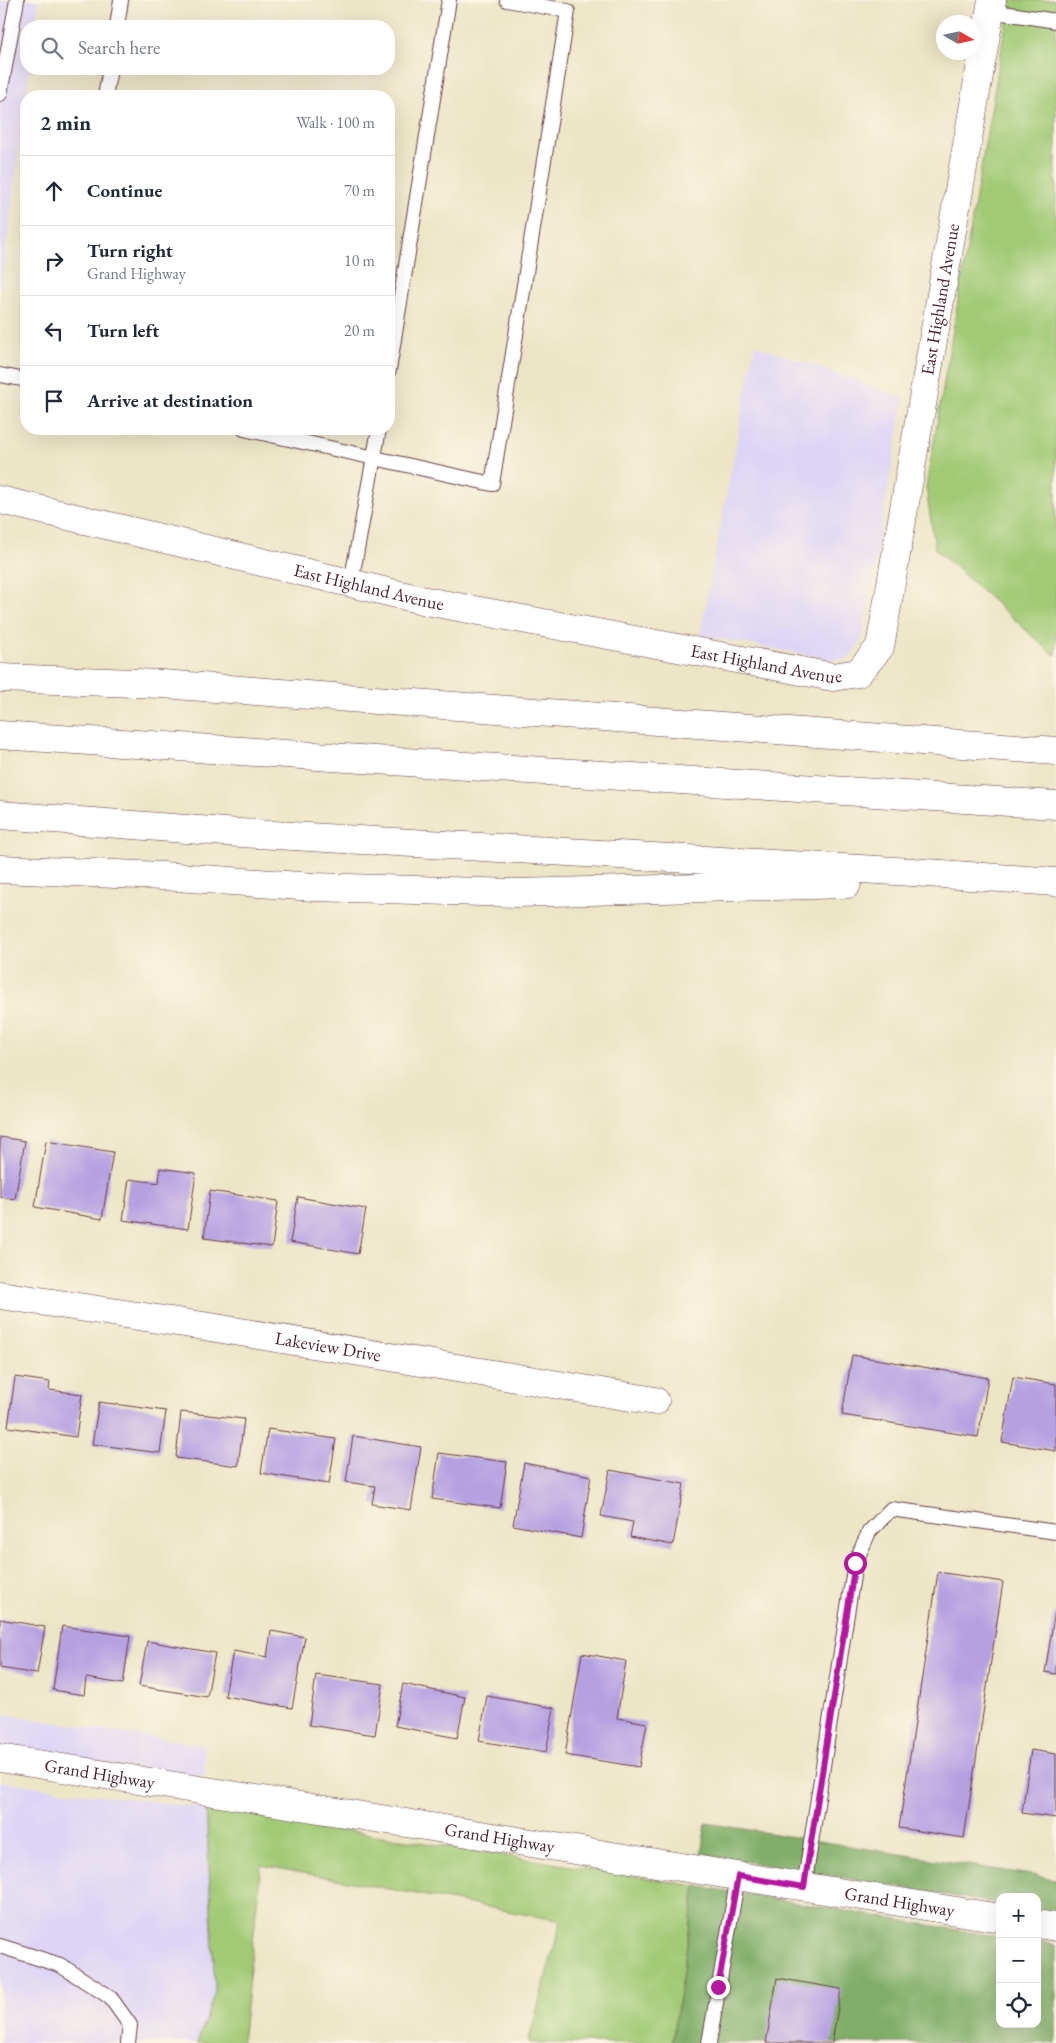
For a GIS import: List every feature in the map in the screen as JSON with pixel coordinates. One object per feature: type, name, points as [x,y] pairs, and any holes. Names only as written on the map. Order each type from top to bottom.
[{"type":"main road","name":"East Highland Avenue","points":[[0,500],[426,601],[833,677],[858,673],[880,647],[991,5]]},
{"type":"main road","points":[[0,659],[162,684]]},
{"type":"main road","points":[[0,678],[162,684],[1056,751]]},
{"type":"main road","points":[[0,734],[1056,805]]},
{"type":"main road","points":[[0,815],[239,833],[1056,882]]},
{"type":"main road","points":[[0,870],[163,876],[314,887],[517,893],[1014,879]]},
{"type":"main road","name":"Lakeview Drive","points":[[0,1295],[220,1329],[656,1401]]},
{"type":"main road","name":"Grand Highway","points":[[0,1758],[996,1917]]},
{"type":"main road","points":[[1041,1925],[1056,1927]]},
{"type":"lane","points":[[0,94],[16,0]]},
{"type":"lane","points":[[118,20],[121,0]]},
{"type":"lane","points":[[395,333],[449,0]]},
{"type":"lane","points":[[271,435],[492,484],[568,11],[508,0]]},
{"type":"lane","points":[[991,5],[1056,21]]},
{"type":"lane","points":[[107,90],[109,75]]},
{"type":"lane","points":[[0,374],[20,379]]},
{"type":"lane","points":[[350,583],[378,435]]},
{"type":"lane","points":[[804,1887],[855,1563],[869,1532],[891,1509],[1056,1532]]},
{"type":"lane","points":[[709,2043],[738,1876]]},
{"type":"lane","points":[[0,1946],[60,1965],[110,1997],[130,2025],[128,2043]]},
{"type":"shaded area","points":[[0,0],[39,0],[36,20],[20,20],[20,75],[29,75],[27,90],[20,90],[20,144],[0,295]]},
{"type":"shaded area","points":[[755,345],[904,398],[862,640],[848,659],[833,660],[700,635]]},
{"type":"shaded area","points":[[0,1714],[203,1745],[205,1776],[69,1759],[0,1748]]},
{"type":"shaded area","points":[[0,1781],[64,1791],[206,1808],[215,1992],[197,2043],[0,2043]]},
{"type":"green space","points":[[1010,0],[1056,0],[1056,655],[935,549],[926,487]]},
{"type":"green space","points":[[206,1808],[696,1886],[672,2043],[528,2043],[561,1921],[261,1865],[242,2043],[197,2043],[215,1992]]},
{"type":"green space","points":[[706,1823],[1056,1879],[1056,1913],[1041,1911],[1041,1893],[996,1893],[996,1903],[701,1854]]},
{"type":"green space","points":[[696,1886],[996,1936],[996,2028],[1041,2028],[1041,1943],[1056,1945],[1056,2043],[672,2043]]},
{"type":"building","points":[[0,1137],[25,1141],[15,1199],[0,1197]]},
{"type":"building","points":[[46,1141],[113,1152],[102,1219],[35,1207]]},
{"type":"building","points":[[160,1168],[196,1173],[188,1229],[123,1220],[129,1179],[159,1183]]},
{"type":"building","points":[[210,1191],[278,1201],[272,1247],[204,1238]]},
{"type":"building","points":[[298,1197],[366,1209],[358,1254],[290,1242]]},
{"type":"building","points":[[852,1355],[988,1378],[978,1437],[842,1415]]},
{"type":"building","points":[[15,1377],[50,1382],[49,1390],[82,1394],[76,1437],[8,1427]]},
{"type":"building","points":[[1013,1377],[1056,1384],[1056,1451],[1002,1442]]},
{"type":"building","points":[[99,1402],[166,1411],[160,1453],[92,1444]]},
{"type":"building","points":[[181,1412],[244,1419],[238,1466],[176,1458]]},
{"type":"building","points":[[268,1429],[336,1439],[329,1484],[261,1473]]},
{"type":"building","points":[[353,1436],[421,1447],[411,1510],[372,1504],[375,1486],[346,1482]]},
{"type":"building","points":[[439,1453],[507,1462],[500,1508],[432,1499]]},
{"type":"building","points":[[524,1463],[591,1476],[581,1538],[513,1525]]},
{"type":"building","points":[[610,1470],[684,1484],[673,1545],[630,1537],[633,1522],[601,1516]]},
{"type":"building","points":[[938,1572],[1003,1582],[964,1838],[899,1828]]},
{"type":"building","points":[[1056,1612],[1056,1674],[1045,1672]]},
{"type":"building","points":[[0,1619],[45,1627],[37,1674],[0,1668]]},
{"type":"building","points":[[62,1626],[130,1636],[123,1684],[86,1678],[84,1695],[53,1690]]},
{"type":"building","points":[[271,1631],[305,1637],[292,1708],[225,1696],[233,1651],[267,1657]]},
{"type":"building","points":[[147,1641],[215,1653],[207,1697],[139,1686]]},
{"type":"building","points":[[582,1653],[626,1661],[617,1718],[647,1723],[639,1767],[565,1755]]},
{"type":"building","points":[[316,1675],[383,1684],[375,1735],[309,1725]]},
{"type":"building","points":[[403,1684],[465,1697],[457,1738],[395,1726]]},
{"type":"building","points":[[487,1696],[554,1708],[546,1752],[479,1741]]},
{"type":"building","points":[[1031,1750],[1056,1754],[1056,1818],[1022,1813]]},
{"type":"building","points":[[777,1978],[841,1989],[832,2043],[766,2043]]},
{"type":"route","points":[[718,1987],[738,1876],[804,1887],[855,1563]]}]
